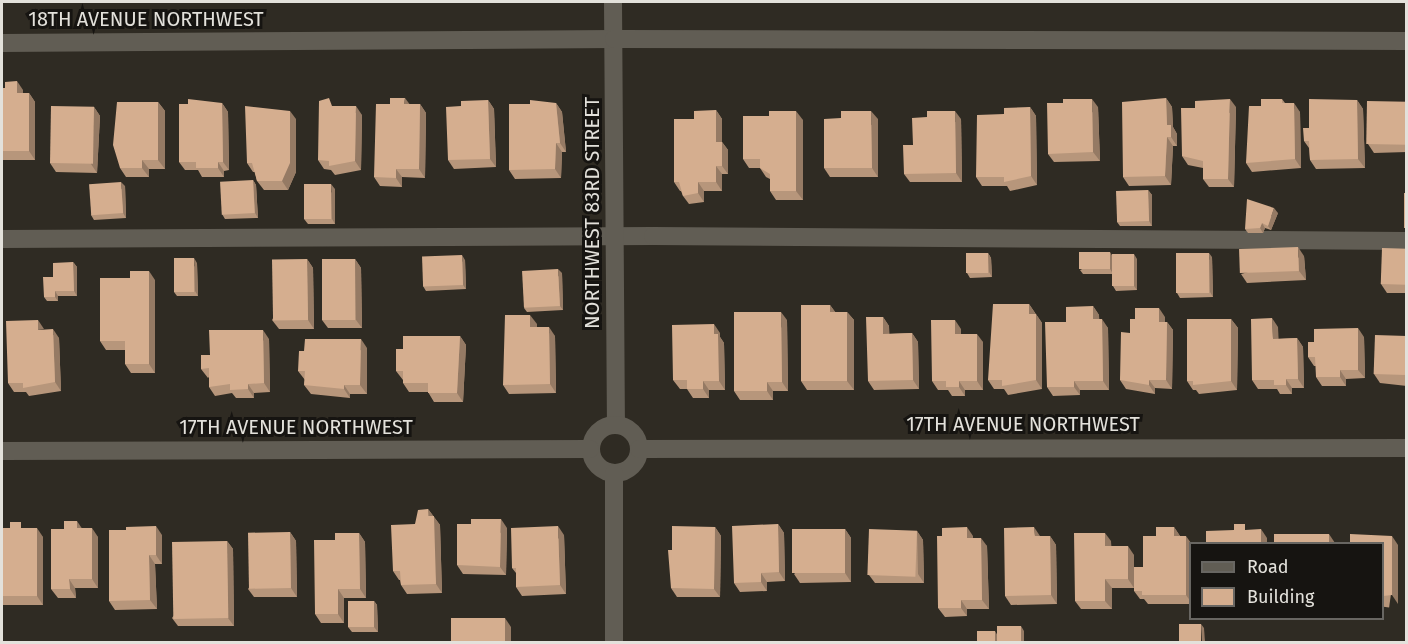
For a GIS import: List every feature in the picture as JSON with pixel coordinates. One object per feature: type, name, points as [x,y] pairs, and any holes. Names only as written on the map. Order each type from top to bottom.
[{"type":"street","name":"NORTHWEST 83RD STREET","points":[[613,2],[616,425]]},
{"type":"street","name":"18TH AVENUE NORTHWEST","points":[[2,43],[614,39],[1407,40]]},
{"type":"street","points":[[2,239],[614,236],[1407,241]]},
{"type":"street","points":[[616,425],[632,432],[639,449],[631,468],[614,473],[595,464],[590,449],[596,434],[616,425]]},
{"type":"street","name":"17TH AVENUE NORTHWEST","points":[[639,449],[1407,448]]},
{"type":"street","name":"17TH AVENUE NORTHWEST","points":[[2,451],[590,449]]},
{"type":"street","points":[[614,473],[615,642]]},
{"type":"building","points":[[17,81],[17,93],[29,93],[29,151],[2,151],[2,88],[5,88],[5,82]]},
{"type":"building","points":[[329,98],[332,106],[356,106],[355,161],[329,166],[329,161],[318,160],[319,101]]},
{"type":"building","points":[[390,98],[405,98],[404,104],[420,104],[419,169],[396,169],[396,178],[374,177],[376,104],[390,104]]},
{"type":"building","points":[[1166,98],[1167,125],[1171,125],[1171,137],[1167,137],[1165,176],[1123,177],[1122,102]]},
{"type":"building","points":[[188,99],[222,103],[223,162],[218,162],[218,168],[196,168],[196,162],[179,162],[179,104],[188,104]]},
{"type":"building","points":[[1063,99],[1092,99],[1093,152],[1048,154],[1047,103],[1063,103]]},
{"type":"building","points":[[1230,99],[1228,179],[1203,179],[1203,161],[1182,156],[1181,108],[1195,108],[1195,101]]},
{"type":"building","points":[[1261,99],[1282,99],[1282,103],[1294,103],[1295,159],[1246,163],[1249,106],[1261,106]]},
{"type":"building","points":[[1309,99],[1357,100],[1358,159],[1310,160],[1309,141],[1304,141],[1303,128],[1309,128]]},
{"type":"building","points":[[488,100],[490,159],[448,160],[446,107],[461,106],[461,101]]},
{"type":"building","points":[[530,100],[556,103],[560,143],[556,143],[555,169],[509,170],[509,104],[530,104]]},
{"type":"building","points":[[1367,101],[1406,102],[1406,145],[1366,144]]},
{"type":"building","points":[[117,102],[158,102],[158,160],[142,160],[142,168],[120,168],[113,145]]},
{"type":"building","points":[[51,106],[94,107],[93,164],[50,163]]},
{"type":"building","points":[[245,106],[290,111],[290,163],[282,181],[257,181],[252,163],[247,163]]},
{"type":"building","points":[[1030,107],[1031,176],[1004,182],[1004,177],[976,177],[977,115],[1004,114],[1004,108]]},
{"type":"building","points":[[716,110],[716,142],[722,142],[722,166],[716,166],[716,182],[698,182],[698,193],[683,196],[679,182],[674,182],[674,119],[694,119],[694,111]]},
{"type":"building","points":[[769,111],[796,111],[796,191],[770,191],[770,174],[760,168],[760,159],[743,159],[743,116],[769,116]]},
{"type":"building","points":[[841,111],[871,111],[872,168],[824,168],[824,119],[841,118]]},
{"type":"building","points":[[927,111],[955,111],[956,173],[904,174],[903,145],[913,145],[912,118],[927,117]]},
{"type":"building","points":[[253,180],[255,213],[222,215],[220,182]]},
{"type":"building","points":[[121,182],[123,213],[91,215],[89,184]]},
{"type":"building","points":[[304,184],[331,184],[331,219],[304,219]]},
{"type":"building","points":[[1148,190],[1149,221],[1117,222],[1116,191]]},
{"type":"building","points":[[1404,193],[1406,193],[1406,228],[1404,228]]},
{"type":"building","points":[[1247,199],[1274,208],[1268,226],[1262,223],[1260,228],[1245,229]]},
{"type":"building","points":[[1298,247],[1299,271],[1240,273],[1239,249]]},
{"type":"building","points":[[1382,248],[1406,249],[1406,285],[1381,284]]},
{"type":"building","points":[[1079,252],[1110,252],[1110,269],[1079,269]]},
{"type":"building","points":[[966,253],[988,253],[988,273],[966,273]]},
{"type":"building","points":[[1176,253],[1209,253],[1209,293],[1176,293]]},
{"type":"building","points":[[1112,254],[1134,254],[1134,286],[1112,286]]},
{"type":"building","points":[[462,255],[463,285],[423,286],[422,256]]},
{"type":"building","points":[[174,258],[194,258],[194,292],[174,292]]},
{"type":"building","points":[[307,259],[308,320],[273,321],[272,260]]},
{"type":"building","points":[[322,259],[355,259],[355,320],[322,320]]},
{"type":"building","points":[[73,262],[74,291],[55,291],[55,297],[44,297],[43,277],[53,277],[53,263]]},
{"type":"building","points":[[558,269],[560,306],[524,308],[522,271]]},
{"type":"building","points":[[130,271],[149,271],[149,364],[125,364],[125,341],[100,341],[100,278],[130,278]]},
{"type":"building","points":[[993,304],[1029,304],[1029,314],[1036,314],[1036,380],[1002,386],[1002,380],[988,380]]},
{"type":"building","points":[[801,305],[830,305],[830,312],[847,312],[847,381],[801,381]]},
{"type":"building","points":[[1093,306],[1093,319],[1102,319],[1103,381],[1074,381],[1074,387],[1047,387],[1045,322],[1066,322],[1066,307]]},
{"type":"building","points":[[1135,308],[1159,308],[1159,322],[1167,322],[1166,380],[1149,380],[1149,385],[1120,380],[1121,332],[1130,333],[1130,319],[1135,319]]},
{"type":"building","points":[[734,312],[781,312],[782,382],[767,382],[767,391],[734,391]]},
{"type":"building","points":[[505,315],[530,315],[530,327],[549,327],[550,384],[503,385]]},
{"type":"building","points":[[866,317],[883,317],[883,334],[912,333],[913,380],[868,381]]},
{"type":"building","points":[[1272,318],[1273,339],[1297,338],[1298,379],[1286,379],[1286,385],[1274,385],[1274,380],[1252,380],[1251,319]]},
{"type":"building","points":[[1187,319],[1231,319],[1231,381],[1193,385],[1193,381],[1187,381]]},
{"type":"building","points":[[38,320],[38,330],[53,329],[55,382],[23,388],[23,383],[8,383],[6,321]]},
{"type":"building","points":[[931,320],[955,320],[955,334],[977,334],[977,381],[959,381],[959,387],[946,387],[946,381],[932,381]]},
{"type":"building","points":[[714,324],[714,334],[718,334],[719,381],[703,381],[703,389],[687,389],[687,380],[673,380],[672,325]]},
{"type":"building","points":[[1358,328],[1358,370],[1340,370],[1340,377],[1316,377],[1315,357],[1308,357],[1308,342],[1314,342],[1314,329]]},
{"type":"building","points":[[209,330],[263,330],[264,383],[248,384],[248,389],[230,390],[230,384],[209,387],[209,368],[201,369],[201,355],[210,355]]},
{"type":"building","points":[[1375,335],[1406,336],[1406,375],[1374,374]]},
{"type":"building","points":[[403,336],[460,336],[457,393],[428,393],[428,383],[403,383],[403,371],[396,371],[396,349],[403,349]]},
{"type":"building","points":[[305,339],[361,339],[360,385],[344,385],[344,389],[304,385],[305,371],[298,371],[299,351],[304,351]]},
{"type":"building","points":[[428,509],[428,516],[434,516],[436,584],[401,585],[400,571],[393,571],[391,525],[415,524],[418,510]]},
{"type":"building","points":[[471,519],[501,519],[500,567],[457,565],[457,524],[471,524]]},
{"type":"building","points":[[64,521],[77,521],[77,528],[92,528],[92,579],[69,579],[70,589],[51,589],[51,529],[64,529]]},
{"type":"building","points":[[10,522],[21,522],[21,528],[37,528],[37,596],[2,596],[2,528],[10,528]]},
{"type":"building","points":[[778,524],[779,572],[761,573],[761,582],[734,583],[732,526]]},
{"type":"building","points":[[1234,524],[1245,524],[1245,530],[1261,529],[1261,542],[1206,542],[1206,531],[1234,530]]},
{"type":"building","points":[[156,526],[156,555],[149,555],[150,600],[109,601],[109,530]]},
{"type":"building","points":[[558,526],[560,585],[516,587],[516,568],[512,568],[511,528]]},
{"type":"building","points":[[672,526],[715,527],[714,589],[671,588],[668,550],[672,550]]},
{"type":"building","points":[[967,527],[967,538],[981,538],[982,600],[961,600],[961,608],[938,608],[937,536],[942,536],[942,528]]},
{"type":"building","points":[[1034,527],[1035,536],[1050,536],[1051,595],[1005,596],[1004,528]]},
{"type":"building","points":[[1156,527],[1174,527],[1174,536],[1186,536],[1186,595],[1142,595],[1142,591],[1134,591],[1134,567],[1143,567],[1143,536],[1156,536]]},
{"type":"building","points":[[792,529],[845,529],[845,573],[792,573]]},
{"type":"building","points":[[869,529],[917,531],[915,577],[867,575]]},
{"type":"building","points":[[290,532],[291,588],[249,589],[248,533]]},
{"type":"building","points":[[335,533],[359,533],[360,589],[338,589],[338,614],[315,614],[314,540],[335,540]]},
{"type":"building","points":[[1074,533],[1105,533],[1105,546],[1128,546],[1128,579],[1105,579],[1105,601],[1075,601]]},
{"type":"building","points":[[1274,534],[1329,534],[1329,542],[1274,542]]},
{"type":"building","points":[[1350,534],[1392,536],[1392,595],[1384,596],[1384,542],[1350,542]]},
{"type":"building","points":[[227,541],[228,618],[173,619],[172,542]]},
{"type":"building","points":[[348,601],[374,601],[374,627],[348,627]]},
{"type":"building","points":[[451,618],[505,618],[505,642],[451,642]]},
{"type":"building","points":[[1179,624],[1201,624],[1201,642],[1179,642]]},
{"type":"building","points":[[997,626],[1021,626],[1021,642],[997,642]]},
{"type":"building","points":[[977,631],[995,631],[995,642],[977,642]]}]
